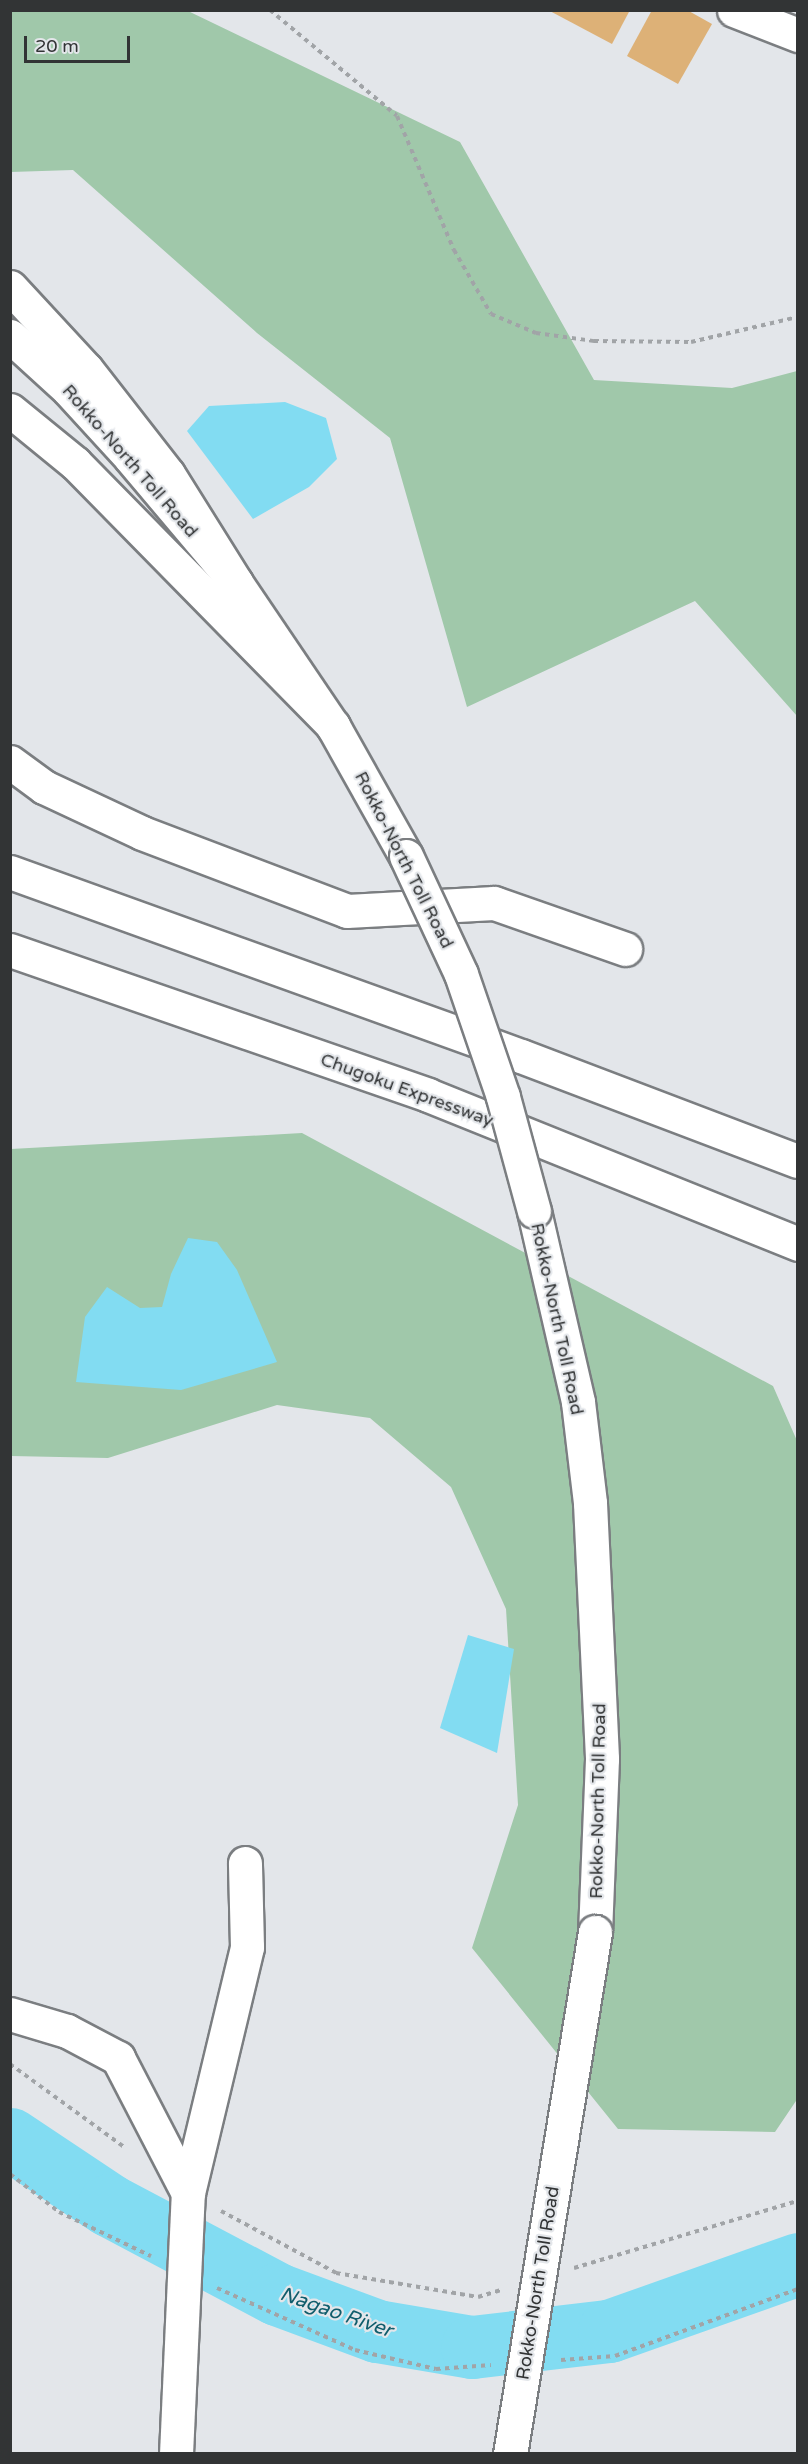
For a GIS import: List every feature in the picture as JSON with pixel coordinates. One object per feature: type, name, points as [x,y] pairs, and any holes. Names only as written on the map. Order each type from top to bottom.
[{"type":"main road","points":[[734,10],[798,35]]},
{"type":"main road","points":[[10,287],[86,369],[168,474],[236,584]]},
{"type":"main road","name":"Rokko-North Toll Road","points":[[10,336],[68,389],[122,448],[236,584],[333,726],[406,856],[461,974],[503,1097],[534,1211],[578,1402],[590,1503],[602,1759],[595,1932],[510,2454]]},
{"type":"main road","points":[[10,410],[83,471],[333,726]]},
{"type":"main road","points":[[10,762],[44,787],[142,832],[346,911],[494,903],[625,949]]},
{"type":"main road","points":[[10,872],[521,1056],[798,1161]]},
{"type":"main road","name":"Chugoku Expressway","points":[[10,950],[428,1095],[798,1244]]},
{"type":"main road","points":[[176,2454],[187,2274],[188,2193],[247,1947],[245,1863]]},
{"type":"main road","points":[[10,2014],[67,2031],[118,2058],[188,2193]]},
{"type":"path","points":[[270,10],[397,116],[454,250],[491,314],[536,333],[594,342],[680,342],[798,317]]},
{"type":"path","points":[[10,2064],[132,2152]]},
{"type":"path","points":[[10,2174],[59,2212],[187,2274],[355,2350],[436,2369],[496,2364]]},
{"type":"path","points":[[188,2193],[336,2273],[478,2297],[512,2287]]},
{"type":"path","points":[[569,2270],[798,2201]]},
{"type":"path","points":[[555,2360],[615,2356],[798,2289]]},
{"type":"green space","points":[[10,11],[188,11],[460,142],[594,380],[732,388],[797,371],[797,716],[695,601],[467,707],[390,438],[257,333],[73,170],[11,172]]},
{"type":"green space","points":[[302,1133],[773,1386],[798,1443],[798,2098],[775,2132],[618,2129],[472,1948],[518,1805],[506,1609],[451,1487],[370,1418],[277,1405],[108,1458],[11,1456],[11,1149]]},
{"type":"water","points":[[285,402],[326,418],[337,459],[309,487],[253,519],[187,431],[209,406]]},
{"type":"water","points":[[188,1238],[217,1242],[237,1270],[277,1362],[181,1390],[76,1382],[85,1317],[107,1287],[140,1308],[162,1307],[171,1274]]},
{"type":"water","points":[[468,1635],[514,1649],[497,1753],[440,1728]]},
{"type":"building","points":[[548,10],[630,10],[612,44]]},
{"type":"building","points":[[652,10],[687,10],[712,24],[678,84],[627,56]]},
{"type":"waterway","name":"Nagao River","points":[[10,2139],[109,2205],[277,2294],[377,2331],[472,2347],[609,2331],[798,2264]]}]
